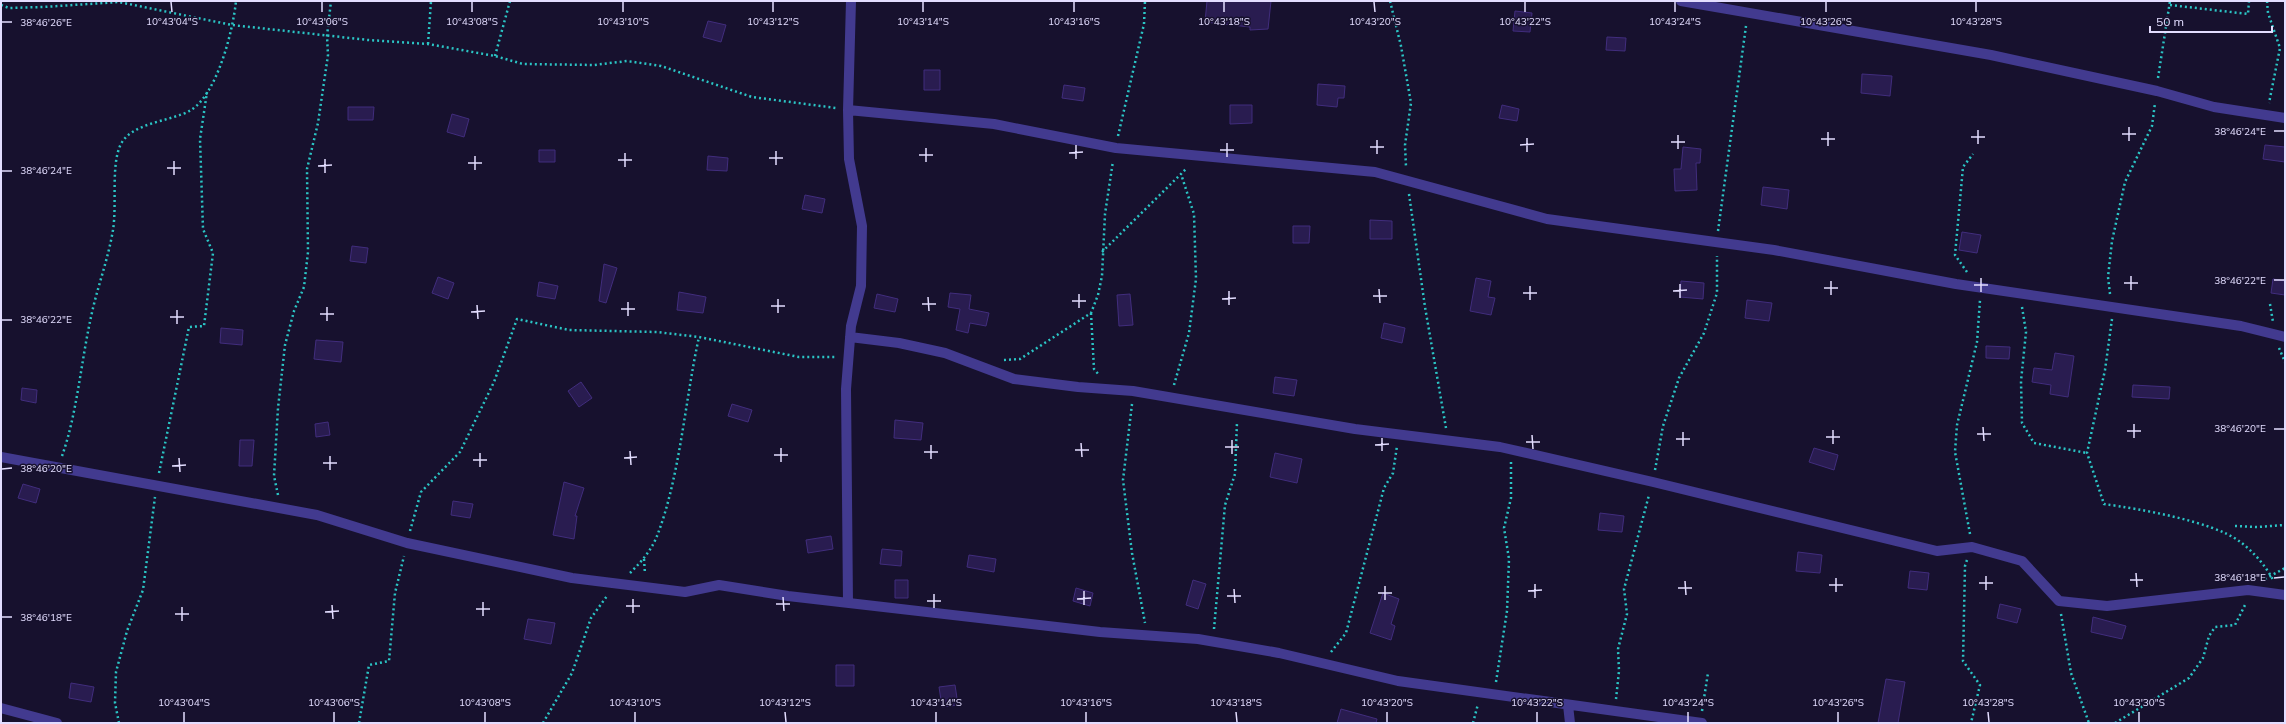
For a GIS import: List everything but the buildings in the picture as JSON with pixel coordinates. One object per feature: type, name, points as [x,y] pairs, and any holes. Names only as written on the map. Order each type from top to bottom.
[{"type":"street","points":[[848,603],[846,389],[850,337],[861,286],[862,226],[849,159],[848,110],[851,1]]},
{"type":"street","points":[[1681,1],[1991,55],[2157,91],[2214,107],[2285,118]]},
{"type":"street","points":[[848,110],[994,124],[1116,148],[1375,172],[1547,219],[1774,250],[1976,287],[2241,326],[2285,337]]},
{"type":"street","points":[[850,337],[898,343],[945,353],[1014,379],[1133,391],[1355,429],[1448,440],[1512,450],[1653,482],[1937,551],[1972,547],[2022,561],[2059,601],[2107,606],[2248,590],[2283,595]]},
{"type":"street","points":[[1,457],[317,515],[407,543],[572,578],[685,592],[719,585],[848,603],[1093,631],[1212,641],[1322,663],[1398,682],[1701,723]]},
{"type":"street","points":[[1568,705],[1570,723]]},
{"type":"street","points":[[1,708],[57,723]]},
{"type":"path","points":[[143,1],[143,6]]},
{"type":"path","points":[[58,467],[65,446],[91,316],[104,272],[113,229],[116,196],[116,168],[120,145],[132,131],[190,110],[204,99],[222,60],[232,25],[236,1]]},
{"type":"path","points":[[282,509],[274,476],[278,408],[285,345],[294,311],[304,287],[308,252],[307,169],[318,123],[328,55],[327,36],[331,1]]},
{"type":"path","points":[[428,44],[431,1]]},
{"type":"path","points":[[495,56],[510,1]]},
{"type":"path","points":[[1108,389],[1094,369],[1091,313],[1098,295],[1102,276],[1105,214],[1120,121],[1144,24],[1145,1]]},
{"type":"path","points":[[1390,1],[1401,46],[1411,103],[1405,145],[1407,181],[1425,307],[1448,440]]},
{"type":"path","points":[[2170,1],[2160,60],[2152,126],[2125,182],[2114,233],[2108,277],[2112,307],[2112,326],[2105,370],[2087,453],[2104,504],[2133,508],[2202,524],[2239,540],[2271,576],[2283,595]]},
{"type":"path","points":[[2170,5],[2248,14],[2249,1]]},
{"type":"path","points":[[2267,1],[2268,13],[2280,48],[2267,115]]},
{"type":"path","points":[[1,5],[9,8],[120,2],[232,25],[327,36],[428,44],[495,56],[523,64],[594,64],[627,61],[654,65],[752,97],[848,110]]},
{"type":"path","points":[[1614,711],[1619,671],[1618,649],[1627,614],[1624,589],[1653,482],[1662,426],[1679,378],[1704,333],[1717,293],[1717,242],[1721,197],[1748,13]]},
{"type":"path","points":[[119,723],[116,703],[116,672],[127,631],[143,590],[156,486],[189,327],[204,326],[211,278],[213,253],[203,229],[200,139],[207,92]]},
{"type":"path","points":[[1971,723],[1980,685],[1963,661],[1965,566],[1972,547],[1955,452],[1957,425],[1977,342],[1981,304],[1976,287],[1955,255],[1963,167],[1973,154]]},
{"type":"path","points":[[1102,252],[1200,155]]},
{"type":"path","points":[[1171,397],[1189,333],[1196,279],[1194,214],[1181,174]]},
{"type":"path","points":[[2019,293],[2026,332],[2022,381],[2022,423],[2034,443],[2087,453]]},
{"type":"path","points":[[997,361],[1020,358],[1091,313]]},
{"type":"path","points":[[359,723],[369,665],[389,660],[395,608],[395,594],[421,492],[460,452],[494,382],[517,319],[569,330],[657,332],[699,337],[799,357],[848,356]]},
{"type":"path","points":[[543,723],[572,673],[591,618],[602,601],[644,559],[657,537],[672,483],[699,337]]},
{"type":"path","points":[[1133,391],[1123,480],[1132,552],[1148,635]]},
{"type":"path","points":[[1212,641],[1225,505],[1235,474],[1238,408]]},
{"type":"path","points":[[1322,663],[1346,633],[1384,488],[1393,473],[1400,435]]},
{"type":"path","points":[[1494,695],[1507,611],[1509,559],[1504,528],[1511,498],[1512,450]]},
{"type":"path","points":[[2235,526],[2257,527],[2285,525]]},
{"type":"path","points":[[2115,723],[2189,678],[2203,658],[2210,636],[2215,627],[2235,625],[2246,606],[2248,590]]},
{"type":"path","points":[[2059,601],[2071,673],[2089,723]]},
{"type":"path","points":[[1701,723],[1708,673]]},
{"type":"path","points":[[1473,723],[1482,693]]}]
